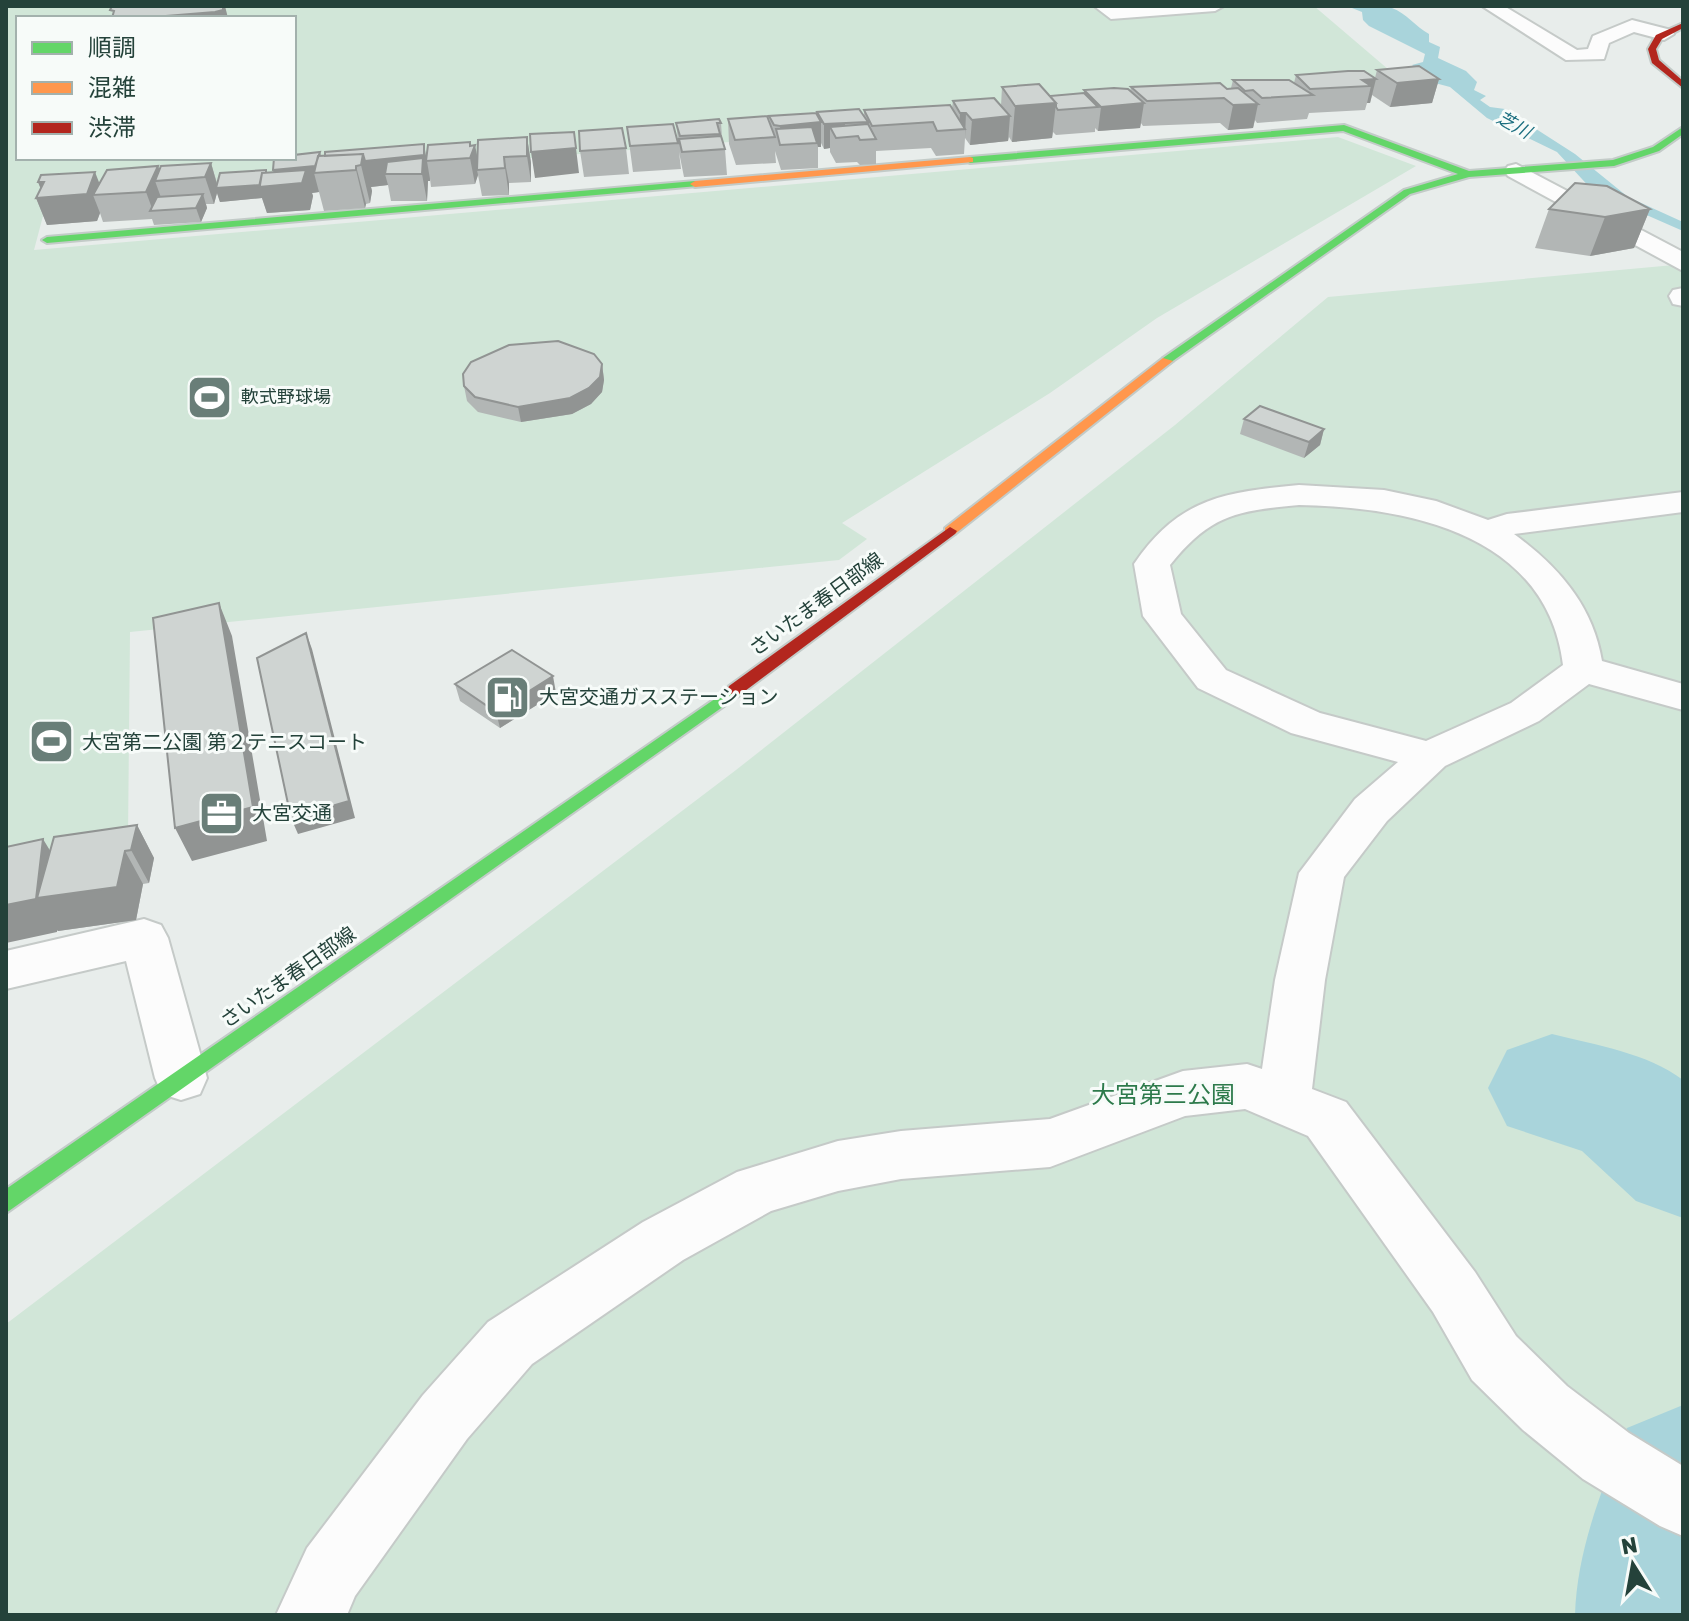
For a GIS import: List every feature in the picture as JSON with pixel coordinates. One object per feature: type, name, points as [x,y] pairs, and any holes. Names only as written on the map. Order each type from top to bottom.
[{"type":"main road","points":[[1683,25],[1664,34],[1652,49],[1655,61],[1683,85]]},
{"type":"main road","points":[[47,240],[1344,128],[1468,174]]},
{"type":"main road","name":"さいたま春日部線","points":[[6,1202],[823,628],[1083,430],[1198,336],[1407,192],[1468,174],[1614,163],[1656,149],[1683,130]]},
{"type":"street","points":[[1103,6],[1111,13],[1215,6]]},
{"type":"street","points":[[1491,6],[1573,56],[1597,55],[1600,40],[1632,26],[1664,34]]},
{"type":"street","points":[[1525,170],[1683,263]]},
{"type":"street","points":[[1430,756],[1306,723],[1212,679],[1162,616],[1152,564],[1192,520],[1264,496],[1339,494],[1424,509],[1489,534],[1566,606],[1579,637],[1583,669]]},
{"type":"street","points":[[1489,534],[1507,524],[1683,502]]},
{"type":"street","points":[[1583,669],[1683,697]]},
{"type":"street","points":[[1284,1101],[1300,980],[1322,873],[1371,810],[1430,756],[1525,712],[1583,669]]},
{"type":"street","points":[[6,970],[144,938],[181,1078]]},
{"type":"street","points":[[311,1615],[331,1572],[381,1503],[445,1417],[510,1343],[663,1241],[757,1190],[838,1166],[901,1155],[1050,1143],[1183,1094],[1247,1086],[1327,1119],[1454,1292],[1494,1358],[1569,1427],[1606,1456],[1673,1497]]},
{"type":"green space","points":[[6,6],[1314,6],[1409,87],[48,197],[34,250],[1338,137],[1416,166],[1157,318],[1050,393],[842,523],[867,539],[839,560],[130,632],[128,837],[6,863]]},
{"type":"green space","name":"大宮第三公園","points":[[1674,265],[1683,270],[1683,1615],[6,1615],[6,1324],[736,770],[1175,425],[1328,297]]},
{"type":"water","name":"芝川","points":[[1382,5],[1402,13],[1429,34],[1429,42],[1440,47],[1438,58],[1466,71],[1477,82],[1474,90],[1486,96],[1480,100],[1490,107],[1505,109],[1575,154],[1628,197],[1683,222],[1683,231],[1594,192],[1557,152],[1487,118],[1450,87],[1435,83],[1412,65],[1423,62],[1425,54],[1369,26],[1363,20],[1362,12],[1347,6]]},
{"type":"building","points":[[112,6],[223,6],[223,10],[215,12],[166,16],[113,16],[114,11],[110,10]]},
{"type":"building","points":[[1419,66],[1439,79],[1397,83],[1377,70]]},
{"type":"building","points":[[1364,71],[1376,79],[1362,80],[1371,86],[1310,89],[1296,75]]},
{"type":"building","points":[[1233,80],[1289,80],[1313,95],[1262,98],[1253,90],[1245,91]]},
{"type":"building","points":[[1220,83],[1227,89],[1238,88],[1258,104],[1233,105],[1224,98],[1147,101],[1131,87]]},
{"type":"building","points":[[1039,84],[1056,103],[1015,106],[1002,87]]},
{"type":"building","points":[[1128,89],[1144,103],[1101,107],[1084,90]]},
{"type":"building","points":[[1084,93],[1098,107],[1058,110],[1050,96]]},
{"type":"building","points":[[994,98],[1010,116],[972,120],[966,113],[960,113],[953,101]]},
{"type":"building","points":[[950,105],[965,129],[937,131],[933,122],[872,126],[864,110]]},
{"type":"building","points":[[859,109],[868,122],[824,124],[817,112]]},
{"type":"building","points":[[816,113],[821,122],[780,126],[774,125],[769,116]]},
{"type":"building","points":[[767,116],[775,137],[735,140],[728,119]]},
{"type":"building","points":[[719,119],[720,134],[680,136],[676,123]]},
{"type":"building","points":[[673,124],[678,143],[630,146],[627,127]]},
{"type":"building","points":[[868,124],[876,139],[860,140],[858,136],[836,138],[830,127]]},
{"type":"building","points":[[812,127],[817,143],[780,145],[776,129]]},
{"type":"building","points":[[622,128],[626,148],[580,151],[579,131]]},
{"type":"building","points":[[574,132],[576,148],[531,152],[530,134]]},
{"type":"building","points":[[721,136],[725,149],[682,152],[679,139]]},
{"type":"building","points":[[527,137],[527,156],[504,157],[505,168],[477,170],[478,140]]},
{"type":"building","points":[[470,142],[470,146],[475,145],[470,158],[426,161],[428,145]]},
{"type":"building","points":[[424,144],[424,155],[365,161],[363,154],[325,156],[325,152]]},
{"type":"building","points":[[320,152],[315,166],[273,170],[274,160],[296,160],[296,155]]},
{"type":"building","points":[[363,154],[361,165],[356,166],[356,170],[314,173],[318,156]]},
{"type":"building","points":[[423,158],[422,174],[385,174],[387,162]]},
{"type":"building","points":[[211,163],[205,177],[155,181],[161,166]]},
{"type":"building","points":[[158,166],[146,192],[93,195],[107,170]]},
{"type":"building","points":[[266,170],[262,173],[260,185],[216,188],[220,173]]},
{"type":"building","points":[[306,170],[302,183],[259,187],[262,173]]},
{"type":"building","points":[[95,172],[87,194],[36,198],[44,182],[38,182],[41,175]]},
{"type":"building","points":[[1575,183],[1607,186],[1650,209],[1605,217],[1549,209]]},
{"type":"building","points":[[203,194],[196,208],[150,211],[157,197]]},
{"type":"building","points":[[558,341],[594,354],[602,364],[600,377],[589,388],[570,398],[518,407],[475,397],[464,386],[463,374],[471,362],[509,345]]},
{"type":"building","points":[[1260,406],[1324,429],[1309,442],[1244,419]]},
{"type":"building","points":[[219,603],[253,807],[175,828],[153,618]]},
{"type":"building","points":[[306,633],[349,801],[291,818],[257,658]]},
{"type":"building","points":[[512,650],[553,676],[496,712],[455,684]]},
{"type":"building","points":[[137,825],[131,850],[125,851],[117,887],[37,898],[54,837]]},
{"type":"building","points":[[43,839],[36,899],[6,905],[6,847]]},
{"type":"waterway","points":[[1552,1088],[1624,1109],[1683,1159]]},
{"type":"waterway","points":[[1659,1615],[1659,1576],[1683,1484]]},
{"type":"traffic: fast","points":[[970,160],[1344,128],[1468,174]]},
{"type":"traffic: fast","points":[[1167,361],[1407,192],[1468,174],[1614,163],[1656,149],[1683,130]]},
{"type":"traffic: fast","points":[[47,240],[695,184]]},
{"type":"traffic: fast","points":[[6,1202],[735,690]]},
{"type":"traffic: slow","points":[[695,184],[970,160]]},
{"type":"traffic: slow","points":[[950,531],[1167,361]]},
{"type":"traffic: jam","points":[[1683,25],[1659,37],[1652,49],[1655,61],[1683,85]]},
{"type":"traffic: jam","points":[[735,690],[950,531]]},
{"type":"place","name":"軟式野球場","points":[[210,397]]},
{"type":"place","name":"大宮交通ガスステーション","points":[[508,697]]},
{"type":"place","name":"大宮第二公園 第２テニスコート","points":[[51,742]]},
{"type":"place","name":"大宮交通","points":[[221,813]]}]
